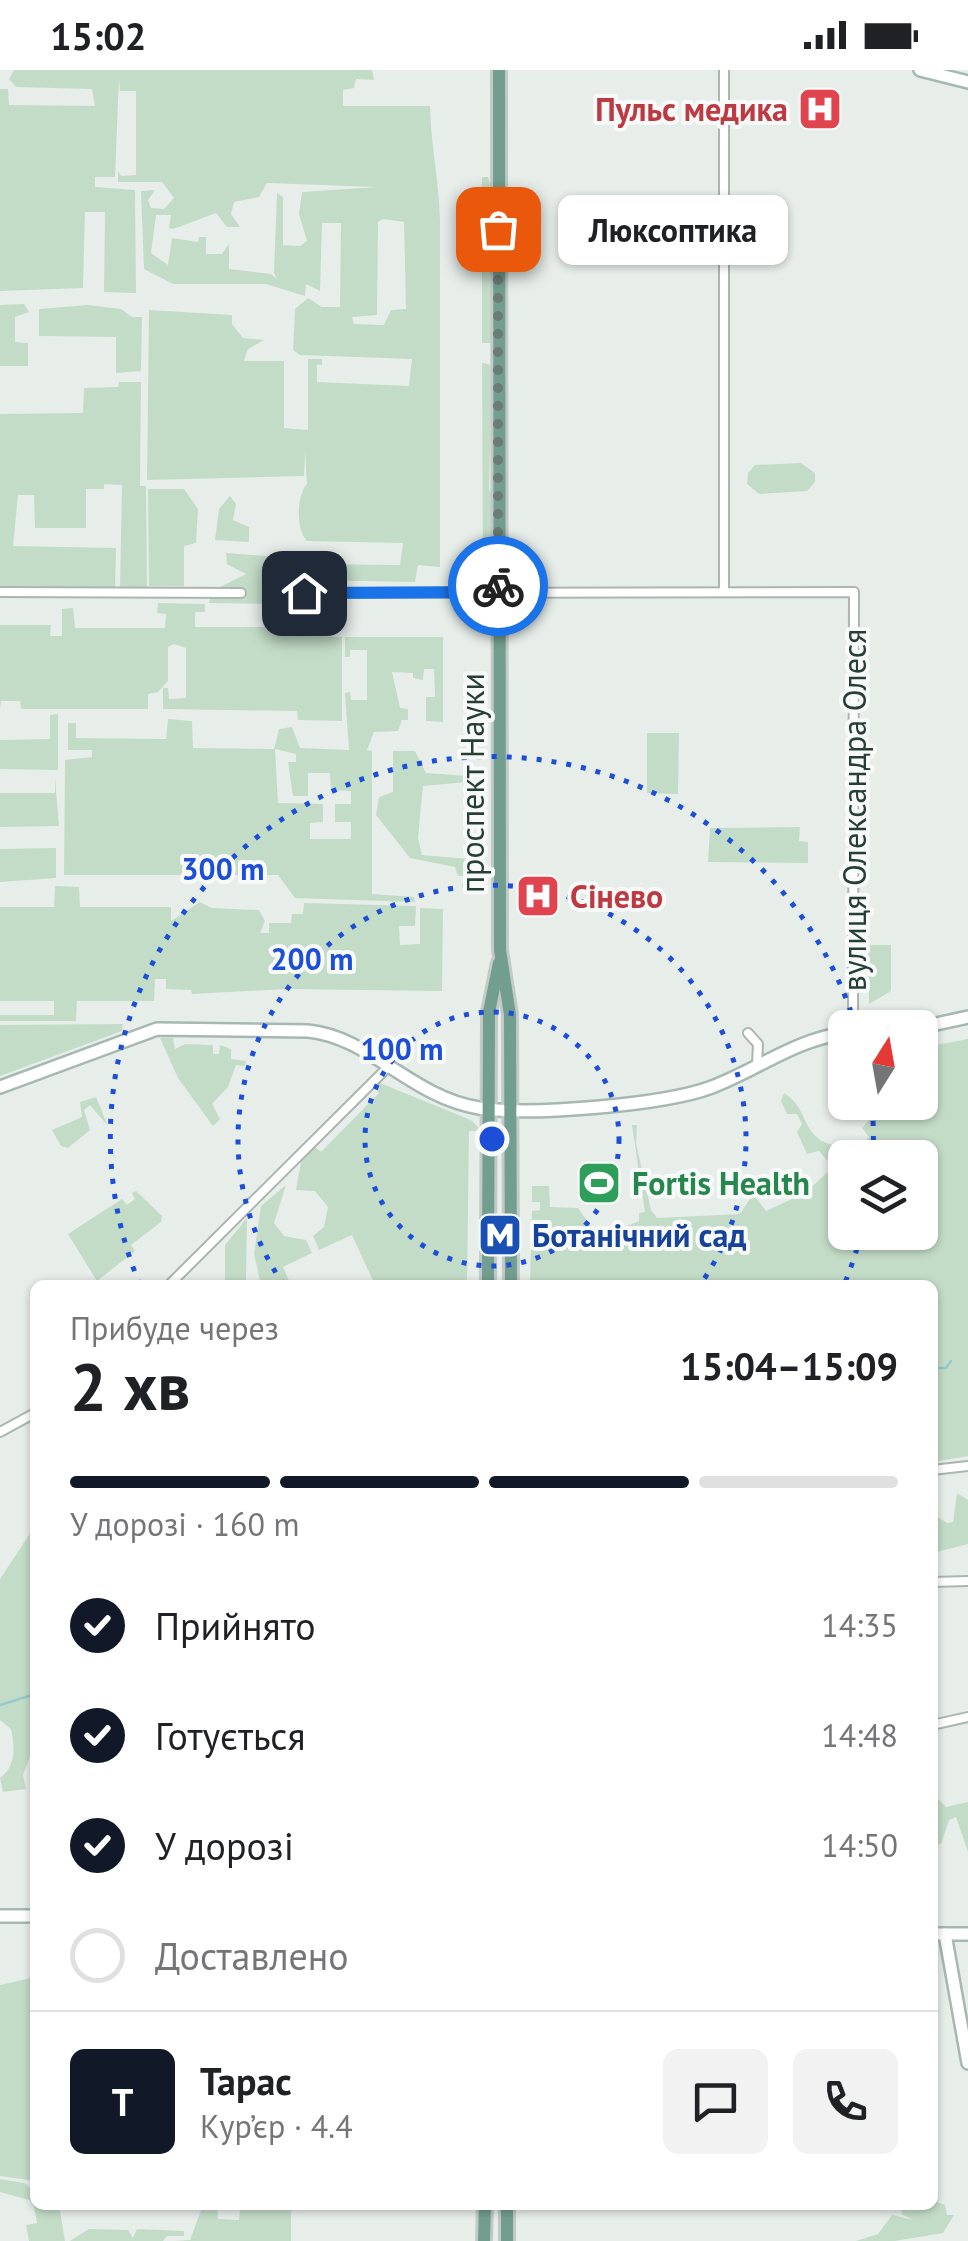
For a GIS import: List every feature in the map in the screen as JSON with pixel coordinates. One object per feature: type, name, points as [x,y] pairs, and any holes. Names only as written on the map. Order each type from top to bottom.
[{"type":"main road","name":"проспект Науки","points":[[498,70],[500,956],[510,1015],[511,1280]]},
{"type":"main road","name":"проспект Науки","points":[[488,1280],[489,1012],[500,956]]},
{"type":"main road","points":[[484,2210],[484,2241]]},
{"type":"main road","points":[[507,2241],[508,2210]]},
{"type":"street","points":[[304,593],[724,592],[724,70]]},
{"type":"street","points":[[920,70],[968,82]]},
{"type":"street","points":[[0,592],[241,594]]},
{"type":"street","name":"вулиця Олександра Олеся","points":[[724,592],[854,592],[854,1010]]},
{"type":"street","points":[[938,1024],[968,1017]]},
{"type":"street","points":[[0,1087],[157,1029],[322,1032],[364,1050],[422,1090],[489,1110],[512,1110],[675,1098],[757,1065],[806,1040],[828,1037]]},
{"type":"street","points":[[748,1033],[758,1044],[757,1065]]},
{"type":"street","points":[[173,1280],[386,1068]]},
{"type":"street","points":[[0,1432],[30,1416]]},
{"type":"street","points":[[938,1469],[968,1466]]},
{"type":"street","points":[[938,1582],[968,1581]]},
{"type":"street","points":[[938,1724],[968,1717]]},
{"type":"street","points":[[0,1916],[30,1916]]},
{"type":"street","points":[[968,1934],[939,1934],[968,2063]]},
{"type":"green space","points":[[14,70],[372,70],[374,80],[356,79],[354,88],[343,90],[343,106],[430,106],[440,220],[440,567],[418,565],[415,582],[307,580],[307,564],[400,565],[403,543],[307,541],[299,513],[307,484],[305,452],[304,476],[147,480],[149,310],[232,315],[232,324],[243,338],[264,340],[248,349],[244,361],[284,361],[284,428],[308,430],[308,359],[322,359],[322,365],[317,365],[317,382],[409,386],[412,359],[300,355],[293,350],[295,309],[308,298],[322,307],[340,307],[341,223],[322,223],[320,291],[306,284],[305,296],[266,284],[173,284],[144,269],[141,191],[155,190],[148,200],[151,208],[164,209],[174,198],[162,182],[118,182],[118,171],[121,176],[136,175],[136,91],[120,91],[119,78],[115,177],[95,177],[95,187],[135,190],[136,293],[104,292],[105,212],[85,212],[83,288],[0,291],[0,89],[8,89],[9,105],[95,106],[92,89],[16,87],[9,79]],"holes":[[[267,183],[377,187],[302,192],[299,214],[307,241],[300,246],[283,245],[283,197],[277,193],[277,279],[271,274],[229,269],[229,244],[222,254],[206,254],[206,237],[199,237],[198,242],[172,238],[168,265],[151,253],[156,215],[171,215],[169,228],[173,229],[216,213],[227,227],[240,227],[231,214],[234,202],[259,197]],[[378,222],[404,222],[406,309],[391,310],[384,325],[354,324],[352,317],[377,315]]]},
{"type":"green space","points":[[482,177],[488,177],[493,195],[492,343],[482,343]]},
{"type":"green space","points":[[24,304],[29,312],[15,317],[15,342],[28,343],[28,366],[0,366],[0,305]]},
{"type":"green space","points":[[88,305],[121,309],[132,317],[142,317],[141,371],[116,373],[116,337],[39,336],[39,309]]},
{"type":"green space","points":[[482,363],[489,364],[492,371],[489,489],[493,496],[493,577],[483,577]]},
{"type":"green space","points":[[119,382],[141,382],[140,486],[146,486],[147,588],[120,587],[122,485],[104,484],[104,489],[86,489],[86,528],[35,528],[34,495],[18,495],[13,546],[116,548],[115,588],[0,588],[0,414],[83,413],[84,388],[118,387]]},
{"type":"green space","points":[[801,463],[815,473],[815,482],[807,491],[759,494],[747,484],[748,473],[755,465]]},
{"type":"green space","points":[[148,489],[184,489],[198,509],[196,543],[184,546],[184,586],[149,586]]},
{"type":"green space","points":[[230,496],[236,504],[233,520],[249,527],[249,542],[215,540],[219,509]]},
{"type":"green space","points":[[226,553],[267,556],[272,560],[273,577],[279,579],[284,561],[300,567],[296,596],[309,598],[305,636],[342,637],[342,721],[298,720],[297,711],[163,709],[163,688],[168,688],[169,699],[186,698],[186,648],[174,644],[168,647],[168,681],[158,692],[148,694],[148,709],[21,709],[20,701],[1,701],[0,709],[0,625],[51,625],[50,636],[62,636],[62,609],[73,608],[75,628],[165,628],[166,614],[157,613],[158,603],[205,604],[205,612],[195,612],[195,627],[286,627],[286,613],[278,612],[278,604],[209,603],[212,591],[246,574],[227,564]]},
{"type":"green space","points":[[345,637],[443,637],[443,722],[426,721],[426,697],[435,697],[434,669],[424,669],[423,680],[413,678],[413,673],[392,672],[400,708],[408,709],[408,720],[402,720],[398,731],[374,732],[367,750],[372,751],[372,894],[414,897],[415,902],[295,898],[278,875],[64,875],[65,760],[92,757],[92,750],[68,750],[68,723],[76,723],[76,738],[166,739],[168,719],[192,721],[193,748],[274,749],[279,729],[292,727],[300,748],[349,750],[345,693],[350,692],[351,700],[367,700],[367,650],[350,650],[350,657],[345,657]],"holes":[[[275,749],[296,754],[296,762],[288,762],[293,796],[308,796],[308,773],[330,773],[331,790],[351,791],[351,804],[335,804],[335,822],[351,822],[351,839],[310,839],[310,823],[323,822],[323,804],[278,803]]]},
{"type":"green space","points":[[58,714],[58,770],[0,769],[0,740],[50,739],[50,715]]},
{"type":"green space","points":[[647,733],[679,733],[678,794],[647,793]]},
{"type":"green space","points":[[393,751],[415,751],[426,773],[469,776],[467,782],[423,786],[418,838],[422,855],[469,859],[469,876],[458,876],[455,867],[410,858],[376,815],[379,797],[393,792]]},
{"type":"green space","points":[[55,778],[59,826],[0,827],[0,793],[55,793]]},
{"type":"green space","points":[[800,827],[799,841],[808,842],[808,863],[708,862],[710,828]]},
{"type":"green space","points":[[56,848],[56,878],[0,882],[0,849]]},
{"type":"green space","points":[[55,886],[79,887],[80,907],[171,907],[171,921],[200,902],[211,908],[259,910],[265,921],[260,933],[269,933],[269,923],[291,923],[292,914],[303,914],[304,903],[416,906],[415,926],[399,926],[400,945],[420,944],[420,908],[443,909],[442,991],[286,989],[192,994],[191,990],[166,989],[166,979],[155,979],[154,1001],[77,1001],[76,1021],[0,1021],[0,1015],[54,1015],[54,1001],[0,1001],[0,907],[54,907]]},
{"type":"green space","points":[[868,945],[891,945],[891,991],[869,1004]]},
{"type":"green space","points":[[123,1024],[122,1031],[0,1076],[0,1025]]},
{"type":"green space","points":[[160,1038],[173,1038],[175,1049],[185,1044],[213,1045],[213,1054],[219,1054],[220,1045],[231,1049],[231,1059],[246,1061],[245,1066],[236,1065],[228,1087],[212,1104],[220,1119],[213,1126],[178,1078]]},
{"type":"green space","points":[[968,1039],[968,1456],[938,1461],[938,1280],[530,1280],[532,1211],[540,1210],[540,1202],[532,1202],[532,1186],[549,1186],[550,1207],[578,1208],[600,1239],[636,1234],[602,1236],[639,1221],[639,1213],[645,1212],[632,1125],[637,1125],[636,1143],[651,1210],[657,1218],[740,1214],[753,1194],[766,1211],[805,1193],[828,1172],[828,1250],[938,1250],[938,1140],[866,1140],[869,1137],[862,1128],[869,1120],[938,1120],[938,1045]]},
{"type":"green space","points":[[380,1083],[471,1120],[482,1131],[469,1131],[467,1280],[373,1280],[352,1235],[319,1250],[313,1236],[324,1227],[328,1207],[315,1191],[296,1190],[301,1162],[315,1147],[321,1152],[379,1093],[374,1087]]},
{"type":"green space","points":[[784,1093],[800,1110],[815,1136],[825,1142],[828,1161],[819,1151],[807,1154],[797,1132],[802,1124],[797,1114],[787,1114],[781,1101]]},
{"type":"green space","points":[[96,1097],[108,1126],[90,1105],[84,1110],[90,1130],[68,1148],[61,1146],[52,1130],[82,1117],[80,1102]]},
{"type":"green space","points":[[286,1185],[274,1223],[284,1236],[306,1240],[312,1253],[283,1267],[289,1280],[260,1280],[254,1254],[261,1206]]},
{"type":"green space","points":[[136,1191],[162,1216],[161,1222],[131,1245],[135,1251],[96,1280],[68,1234],[122,1199],[127,1205],[135,1199],[132,1193]]},
{"type":"green space","points":[[247,1218],[246,1280],[225,1280],[225,1245]]},
{"type":"green space","points":[[957,1493],[968,1500],[968,1544],[938,1552],[938,1517],[953,1522]]},
{"type":"green space","points":[[30,1534],[30,1756],[23,1775],[26,1789],[3,1792],[0,1778],[12,1762],[13,1749],[11,1729],[0,1720],[0,1579]]},
{"type":"green space","points":[[938,1799],[946,1807],[968,1802],[968,1852],[956,1817],[949,1820],[941,1844]]},
{"type":"green space","points":[[30,1978],[30,2180],[0,2176],[0,1985]]},
{"type":"green space","points":[[0,2179],[24,2183],[30,2188],[30,2200],[0,2192]]},
{"type":"green space","points":[[938,2202],[945,2205],[947,2215],[954,2215],[943,2233],[895,2241],[856,2241],[878,2234],[892,2215],[913,2220],[902,2210],[938,2210]]},
{"type":"green space","points":[[35,2210],[60,2210],[65,2241],[29,2241],[26,2225],[37,2223]]},
{"type":"green space","points":[[201,2210],[218,2210],[218,2219],[239,2220],[240,2210],[291,2210],[291,2241],[174,2241],[190,2240]]},
{"type":"green space","points":[[89,2229],[128,2230],[133,2238],[137,2229],[184,2231],[184,2236],[167,2236],[163,2241],[70,2241]]},
{"type":"waterway","points":[[938,1368],[946,1368],[951,1361]]},
{"type":"waterway","points":[[0,1705],[30,1696]]},
{"type":"way so far","points":[[498,229],[498,586]]},
{"type":"place","name":"Пульс медика","points":[[820,109]]},
{"type":"place","name":"Люксоптика","points":[[498,229]]},
{"type":"place","name":"Сінево","points":[[538,896]]},
{"type":"place","name":"Fortis Health","points":[[599,1183]]},
{"type":"place","name":"Ботанічний сад","points":[[500,1235]]},
{"type":"route","points":[[304,593],[498,592],[498,586]]}]
